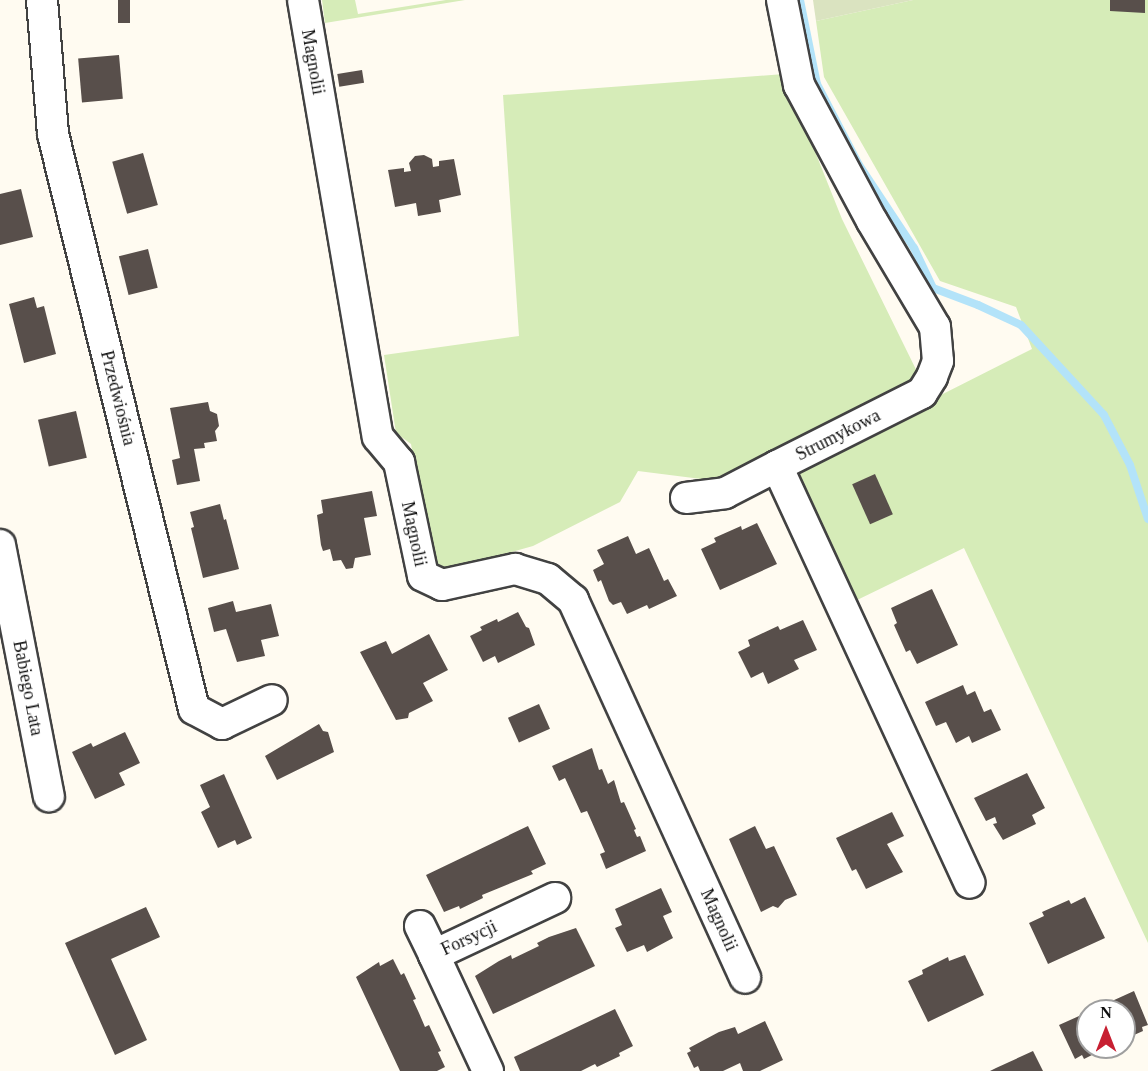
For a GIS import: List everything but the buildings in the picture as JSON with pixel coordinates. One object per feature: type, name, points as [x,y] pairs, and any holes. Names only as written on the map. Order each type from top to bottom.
[{"type":"street","name":"Przedwiośnia","points":[[42,0],[53,134],[195,709],[222,724],[272,700]]},
{"type":"street","name":"Magnolii","points":[[303,0],[378,437],[399,462],[423,576],[442,585],[515,569],[548,579],[573,600],[745,978]]},
{"type":"street","name":"Strumykowa","points":[[782,0],[799,85],[872,221],[935,327],[938,361],[933,377],[922,393],[777,466],[970,883]]},
{"type":"street","points":[[686,498],[725,492],[777,466]]},
{"type":"street","name":"Babiego Lata","points":[[0,544],[49,796]]},
{"type":"street","name":"Forsycji","points":[[488,1071],[434,955],[555,898]]},
{"type":"street","points":[[420,926],[434,955]]},
{"type":"green space","points":[[322,0],[355,0],[358,14],[446,0],[465,0],[325,23]]},
{"type":"green space","points":[[813,0],[913,0],[816,21]]},
{"type":"green space","points":[[913,0],[1148,0],[1148,943],[964,548],[853,602],[781,449],[717,481],[638,471],[620,502],[533,546],[446,570],[431,561],[411,444],[396,433],[384,355],[519,336],[503,95],[784,74],[842,219],[931,400],[1032,349],[1016,307],[940,281],[824,77],[816,21]]},
{"type":"waterway","points":[[800,0],[817,84],[859,165],[914,248],[933,288],[1021,325],[1104,415],[1130,465],[1148,519]]}]
